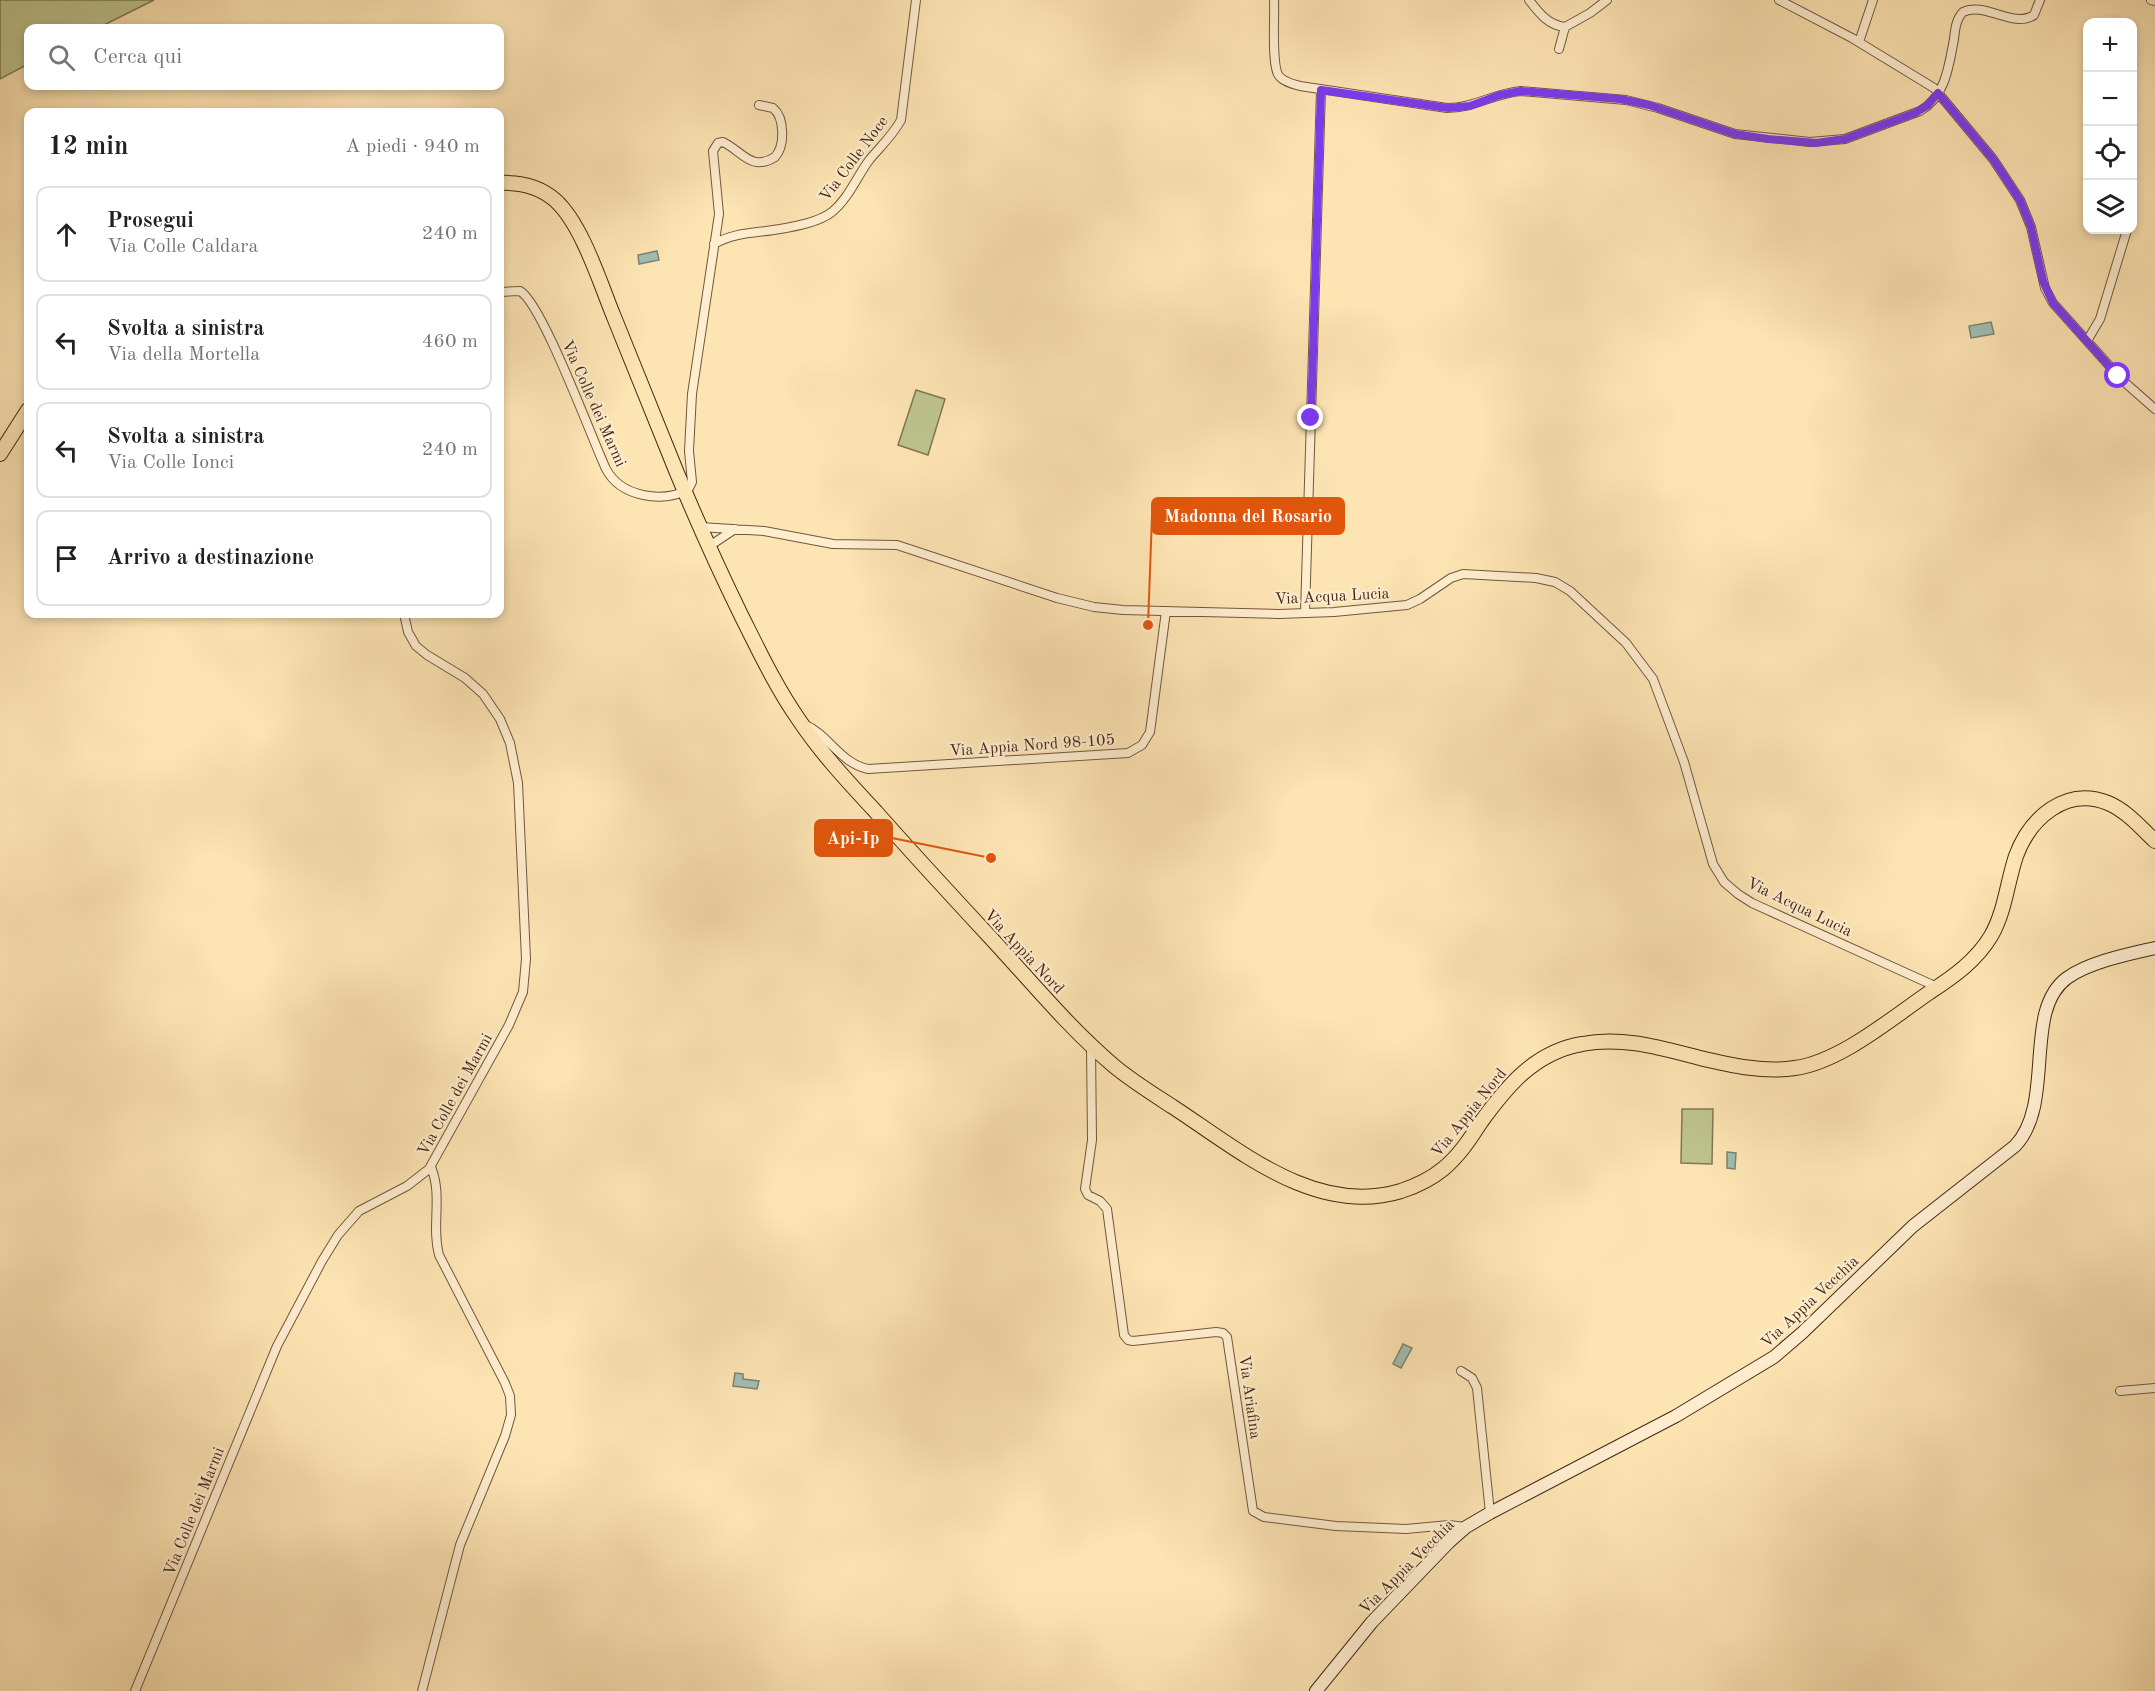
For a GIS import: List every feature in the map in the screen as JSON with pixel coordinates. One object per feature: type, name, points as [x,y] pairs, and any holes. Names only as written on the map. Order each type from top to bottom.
[{"type":"main road","name":"Via Appia Nord","points":[[504,183],[522,184],[541,190],[557,202],[574,224],[708,547],[767,668],[800,722],[882,820],[1091,1045],[1121,1072],[1147,1091],[1278,1173],[1306,1186],[1352,1197],[1373,1197],[1413,1186],[1439,1172],[1461,1150],[1515,1079],[1538,1061],[1561,1049],[1594,1042],[1632,1042],[1749,1068],[1778,1070],[1799,1068],[1820,1061],[1843,1050],[1969,963],[1989,939],[1999,919],[2018,851],[2032,827],[2049,810],[2074,800],[2102,801],[2121,810],[2155,841]]},
{"type":"main road","points":[[0,454],[24,416]]},
{"type":"main road","name":"Via Appia Vecchia","points":[[1316,1691],[1392,1601],[1466,1527],[1707,1399],[1761,1366],[1786,1348],[1913,1226],[2010,1150],[2022,1138],[2036,1100],[2043,1027],[2054,994],[2062,983],[2083,969],[2155,948]]},
{"type":"street","name":"Via Colle Noce","points":[[714,244],[734,236],[780,229],[810,221],[829,214],[838,206],[870,160],[894,132],[902,116],[916,0]]},
{"type":"street","points":[[1274,0],[1274,52],[1277,73],[1290,83],[1321,90],[1448,108],[1470,106],[1500,95],[1521,91],[1620,99],[1649,105],[1735,134],[1816,143],[1845,139],[1915,113],[1928,105],[1938,93],[1946,77],[1957,22],[1962,12],[1974,9],[2025,19],[2034,15],[2040,0]]},
{"type":"street","points":[[1529,0],[1547,20],[1554,25],[1565,27],[1607,0]]},
{"type":"street","points":[[1779,0],[1859,42],[1928,83],[1938,93],[1993,159],[2014,190],[2031,227],[2048,295],[2125,384],[2155,409]]},
{"type":"street","points":[[1859,42],[1873,0]]},
{"type":"street","points":[[1560,49],[1565,27]]},
{"type":"street","points":[[1305,613],[1321,90]]},
{"type":"street","points":[[685,491],[690,488],[692,482],[689,451],[692,394],[719,210],[713,158],[716,145],[721,142],[726,143],[744,158],[759,162],[772,159],[781,149],[782,137],[778,113],[770,106],[759,105]]},
{"type":"street","points":[[2087,341],[2100,319],[2126,234]]},
{"type":"street","name":"Via Colle dei Marmi","points":[[504,292],[520,291],[533,305],[548,333],[612,480],[628,490],[649,496],[667,497],[685,491]]},
{"type":"street","name":"Via Acqua Lucia","points":[[700,527],[777,533],[833,544],[897,545],[1073,603],[1108,609],[1305,613],[1378,609],[1407,605],[1449,579],[1463,574],[1541,579],[1562,585],[1626,643],[1653,679],[1684,762],[1711,860],[1724,882],[1741,897],[1757,905],[1937,987]]},
{"type":"street","points":[[708,547],[735,529]]},
{"type":"street","name":"Via Appia Nord 98-105","points":[[800,722],[819,732],[848,761],[868,769],[1128,753],[1142,745],[1150,732],[1166,611]]},
{"type":"street","name":"Via Colle dei Marmi","points":[[135,1691],[277,1346],[322,1261],[338,1235],[359,1211],[407,1186],[424,1175],[431,1167],[509,1025],[523,992],[526,959],[518,783],[510,743],[503,724],[483,694],[468,680],[416,646],[410,637],[405,618]]},
{"type":"street","name":"Via Ariafina","points":[[1091,1045],[1092,1140],[1085,1189],[1088,1195],[1101,1201],[1107,1209],[1124,1335],[1128,1340],[1133,1341],[1216,1332],[1227,1337],[1253,1511],[1264,1517],[1336,1526],[1402,1529],[1449,1525],[1466,1527]]},
{"type":"street","points":[[422,1691],[460,1545],[505,1436],[511,1415],[510,1396],[505,1383],[439,1255],[436,1237],[437,1187],[431,1167]]},
{"type":"street","points":[[1461,1371],[1472,1378],[1477,1388],[1490,1513]]},
{"type":"street","points":[[2120,1391],[2155,1388]]},
{"type":"green space","points":[[0,0],[154,0],[106,24],[24,24],[24,66],[0,79]]},
{"type":"green space","points":[[916,390],[945,399],[928,455],[898,445]]},
{"type":"green space","points":[[1682,1109],[1713,1109],[1712,1164],[1681,1163]]},
{"type":"shaded area","points":[[657,251],[659,260],[639,264],[638,255]]},
{"type":"shaded area","points":[[1991,322],[1994,334],[1971,338],[1969,326]]},
{"type":"shaded area","points":[[1727,1152],[1736,1153],[1735,1169],[1727,1168]]},
{"type":"shaded area","points":[[1403,1344],[1412,1348],[1401,1368],[1393,1364]]},
{"type":"shaded area","points":[[735,1373],[743,1374],[743,1379],[759,1381],[757,1389],[733,1386]]},
{"type":"place","name":"Madonna del Rosario","points":[[1148,625]]},
{"type":"place","name":"Api-Ip","points":[[991,858]]},
{"type":"route","points":[[1311,418],[1321,90],[1448,108],[1470,106],[1510,92],[1521,91],[1620,99],[1649,105],[1735,134],[1816,143],[1845,139],[1915,113],[1928,105],[1938,93],[1993,159],[2020,200],[2031,227],[2043,281],[2053,303],[2118,376]]}]
